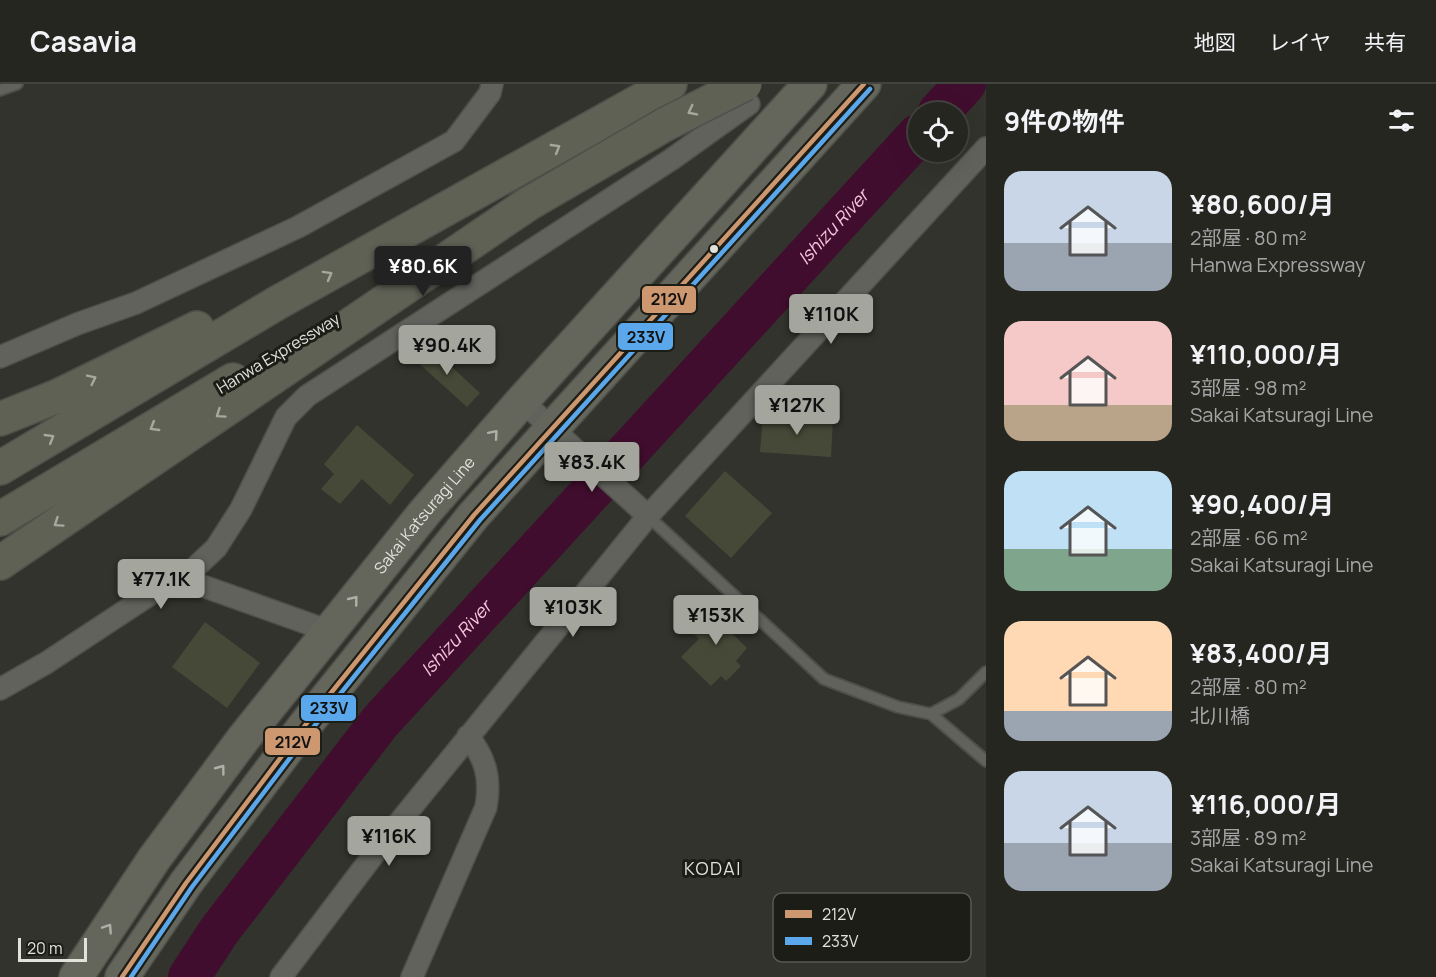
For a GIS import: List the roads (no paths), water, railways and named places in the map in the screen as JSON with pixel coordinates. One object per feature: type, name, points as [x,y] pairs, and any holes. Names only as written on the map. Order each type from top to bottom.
[{"type":"highway","points":[[0,468],[277,303],[670,84]]},
{"type":"highway","name":"Hanwa Expressway","points":[[0,519],[664,125],[753,106]]},
{"type":"highway","points":[[0,563],[528,204]]},
{"type":"highway","points":[[0,419],[58,396],[200,327],[277,303]]},
{"type":"main road","name":"Sakai Katsuragi Line","points":[[76,977],[154,859],[243,739],[425,512],[522,401],[753,106],[810,84]]},
{"type":"main road","points":[[122,977],[186,883],[306,724],[474,514],[560,438],[864,84]]},
{"type":"street","points":[[0,357],[77,324],[136,303],[298,227],[454,141],[490,93],[492,84]]},
{"type":"street","points":[[0,689],[46,663],[166,584],[183,579],[216,548],[241,509],[286,417],[307,396],[753,106],[736,84]]},
{"type":"street","points":[[281,977],[644,512],[986,148]]},
{"type":"street","points":[[522,401],[644,512]]},
{"type":"street","points":[[183,579],[329,631]]},
{"type":"street","points":[[412,977],[486,807],[490,786],[486,767],[481,753],[468,736]]},
{"type":"lane","points":[[0,90],[17,84]]},
{"type":"lane","points":[[644,512],[824,679],[898,707],[931,714],[986,761]]},
{"type":"lane","points":[[931,714],[959,699],[986,672]]},
{"type":"waterway","name":"Ishizu River","points":[[948,102],[965,84]]},
{"type":"waterway","name":"Ishizu River","points":[[189,977],[219,931],[380,722],[908,146]]},
{"type":"district","name":"KODAI","points":[[713,869]]}]
